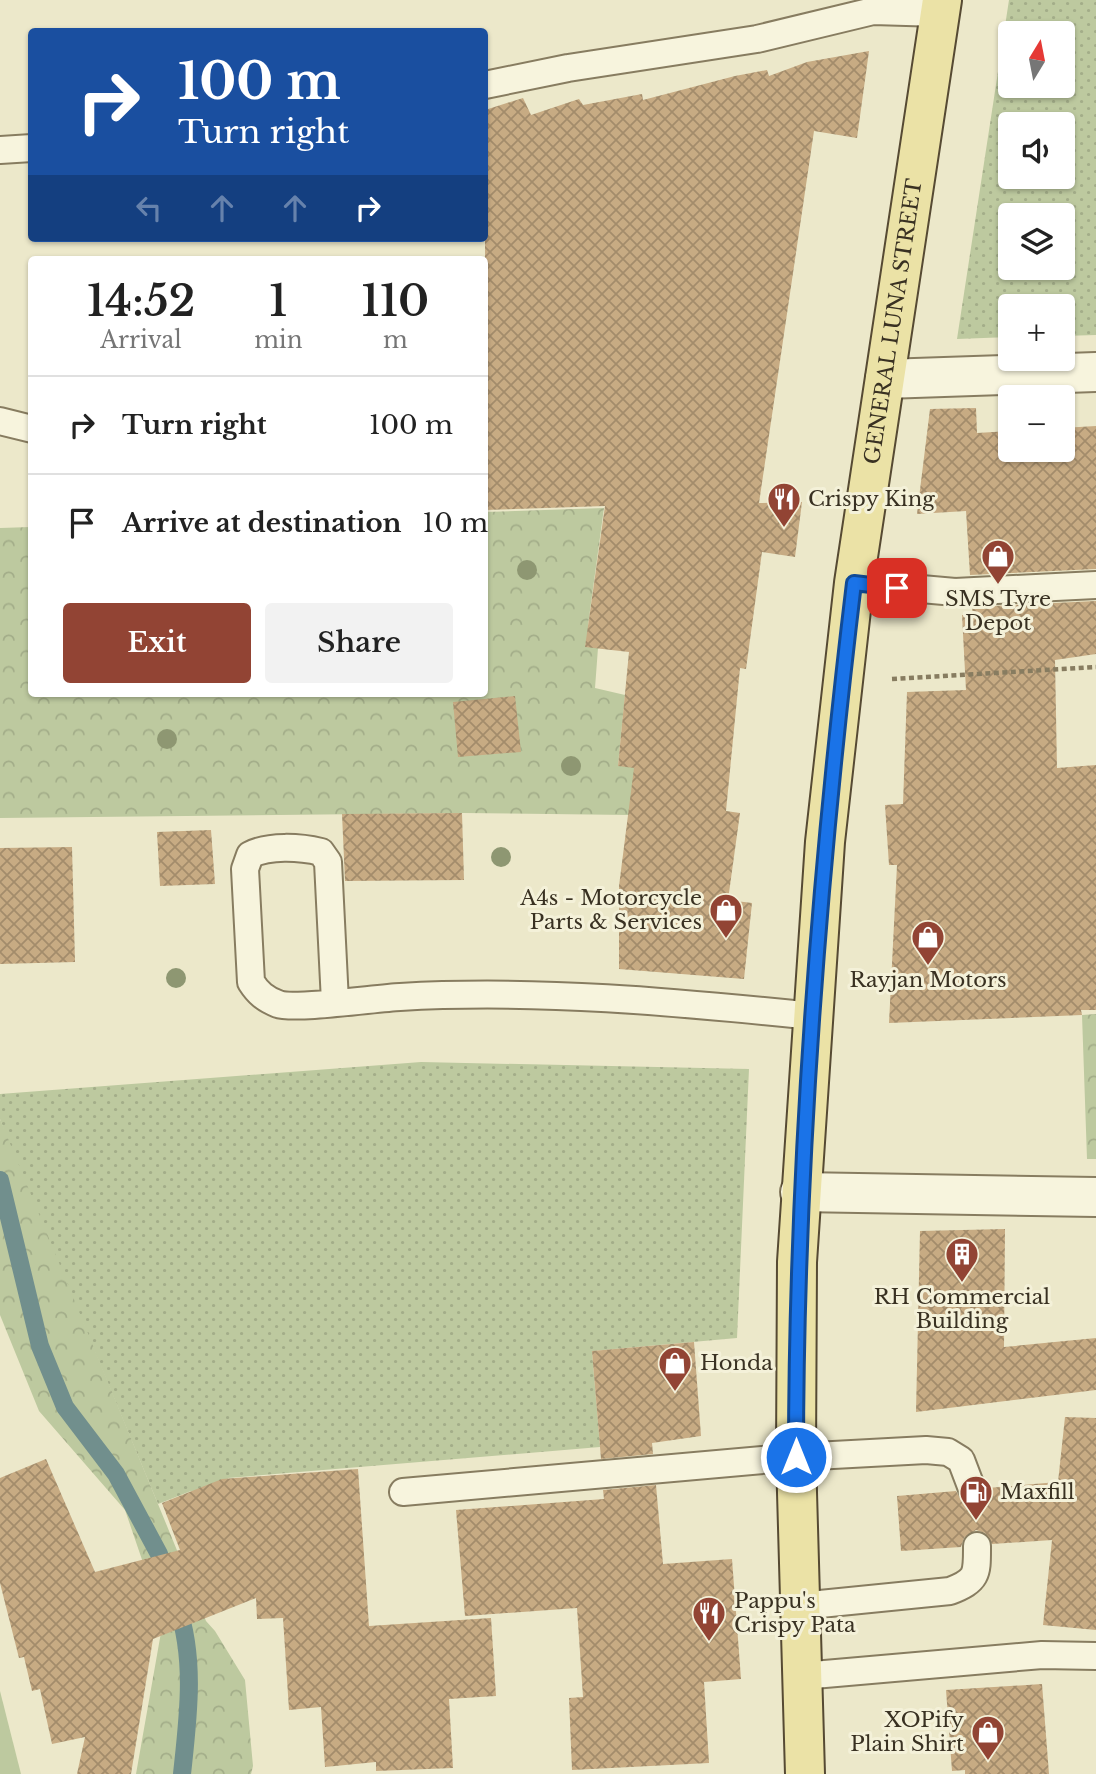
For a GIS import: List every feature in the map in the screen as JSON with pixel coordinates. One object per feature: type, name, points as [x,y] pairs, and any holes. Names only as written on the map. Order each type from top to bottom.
[{"type":"main road","name":"GENERAL LUNA STREET","points":[[806,1774],[796,1457],[800,1192],[825,842],[854,583],[941,6]]},
{"type":"street","points":[[885,379],[1096,372]]},
{"type":"street","points":[[800,1192],[1096,1197]]},
{"type":"lane","points":[[488,84],[568,68],[757,39],[873,11],[941,6]]},
{"type":"lane","points":[[0,150],[28,148]]},
{"type":"lane","points":[[0,422],[28,428]]},
{"type":"lane","points":[[854,583],[955,592],[1096,585]]},
{"type":"lane","points":[[335,1002],[328,862],[321,852],[308,849],[260,850],[250,855],[245,869],[251,982],[260,996],[281,1006],[335,1002],[401,997],[564,995],[813,1016]]},
{"type":"lane","points":[[404,1492],[796,1457],[926,1450],[948,1452],[961,1460],[972,1489]]},
{"type":"lane","points":[[800,1606],[950,1591],[970,1583],[977,1570],[977,1546]]},
{"type":"lane","points":[[802,1676],[1042,1655],[1096,1656]]},
{"type":"path","points":[[842,682],[1096,667]]},
{"type":"green space","points":[[1009,0],[1096,0],[1096,335],[1075,336],[1075,294],[998,294],[998,337],[957,339],[998,72],[998,98],[1075,98],[1075,21],[1006,21]]},
{"type":"green space","points":[[604,508],[588,625],[598,648],[595,688],[625,695],[618,765],[637,768],[629,815],[462,813],[0,818],[0,528],[28,527],[28,697],[488,697],[488,512]]},
{"type":"green space","points":[[1096,1014],[1096,1159],[1087,1159],[1082,1015]]},
{"type":"green space","points":[[421,1062],[749,1069],[737,1338],[592,1351],[600,1447],[228,1478],[234,1575],[226,1577],[191,1491],[158,1504],[8,1142],[0,1119],[0,1094]]},
{"type":"green space","points":[[0,1119],[206,1621],[245,1680],[253,1766],[251,1774],[136,1774],[163,1621],[125,1510],[39,1411],[0,1315]]},
{"type":"green space","points":[[0,1691],[21,1774],[0,1774]]},
{"type":"building","points":[[869,51],[857,138],[814,131],[759,503],[802,502],[795,557],[762,552],[746,669],[740,668],[726,811],[740,813],[728,900],[752,903],[744,979],[619,969],[619,886],[634,768],[618,766],[629,652],[585,647],[605,506],[488,510],[488,256],[485,256],[485,242],[488,242],[488,109],[523,98],[531,115],[579,99],[583,105],[642,94],[643,100],[735,76],[767,70],[769,76],[807,62]]},
{"type":"building","points":[[976,408],[977,433],[998,432],[998,462],[1075,462],[1075,427],[1096,426],[1096,569],[970,575],[966,511],[917,514],[930,409]]},
{"type":"building","points":[[1096,601],[1096,654],[1055,660],[1057,768],[1096,765],[1096,1010],[1081,1010],[1082,1015],[889,1023],[897,865],[889,865],[885,805],[903,804],[907,692],[966,690],[962,615],[973,615],[972,607]]},
{"type":"building","points":[[515,696],[521,752],[458,757],[453,702]]},
{"type":"building","points":[[462,813],[464,880],[345,881],[342,814]]},
{"type":"building","points":[[211,830],[215,884],[160,886],[157,832]]},
{"type":"building","points":[[72,847],[75,962],[0,964],[0,848]]},
{"type":"building","name":"RH Commercial Building","points":[[1005,1229],[1004,1347],[1096,1338],[1096,1390],[916,1412],[920,1231]]},
{"type":"building","points":[[694,1342],[701,1436],[652,1443],[653,1454],[601,1459],[592,1351]]},
{"type":"building","points":[[1065,1417],[1096,1418],[1096,1630],[1043,1625],[1052,1540],[992,1544],[985,1533],[976,1530],[964,1538],[961,1547],[901,1551],[897,1496],[956,1491],[962,1501],[970,1505],[984,1499],[987,1488],[1058,1482]]},
{"type":"building","points":[[46,1459],[95,1572],[180,1550],[162,1503],[222,1479],[358,1469],[369,1626],[491,1618],[496,1696],[449,1699],[453,1768],[376,1771],[376,1762],[325,1767],[321,1707],[289,1710],[283,1618],[257,1619],[256,1598],[153,1639],[131,1774],[77,1774],[85,1737],[52,1744],[40,1689],[32,1691],[24,1657],[19,1658],[0,1583],[0,1478]]},
{"type":"building","points":[[656,1485],[663,1564],[732,1559],[741,1679],[704,1682],[709,1763],[572,1770],[569,1698],[583,1697],[577,1608],[465,1616],[456,1510],[604,1499],[603,1490]]},
{"type":"building","points":[[1042,1684],[1049,1774],[965,1774],[965,1770],[952,1771],[946,1690]]},
{"type":"waterway","points":[[0,1180],[40,1346],[65,1407],[116,1474],[159,1554],[166,1575]]},
{"type":"waterway","points":[[177,1605],[189,1667],[182,1774]]},
{"type":"place","name":"Crispy King","points":[[784,529]]},
{"type":"place","name":"SMS Tyre Depot","points":[[998,586]]},
{"type":"place","name":"A4s - Motorcycle Parts & Services","points":[[726,940]]},
{"type":"place","name":"Rayjan Motors","points":[[928,967]]},
{"type":"place","name":"RH Commercial Building","points":[[962,1284]]},
{"type":"place","name":"Honda","points":[[675,1393]]},
{"type":"place","name":"Maxfill","points":[[976,1522]]},
{"type":"place","name":"Pappu's Crispy Pata","points":[[709,1643]]},
{"type":"place","name":"XOPify Plain Shirt","points":[[988,1762]]},
{"type":"route","points":[[796,1457],[800,1192],[825,842],[842,682],[854,583],[897,588]]}]
